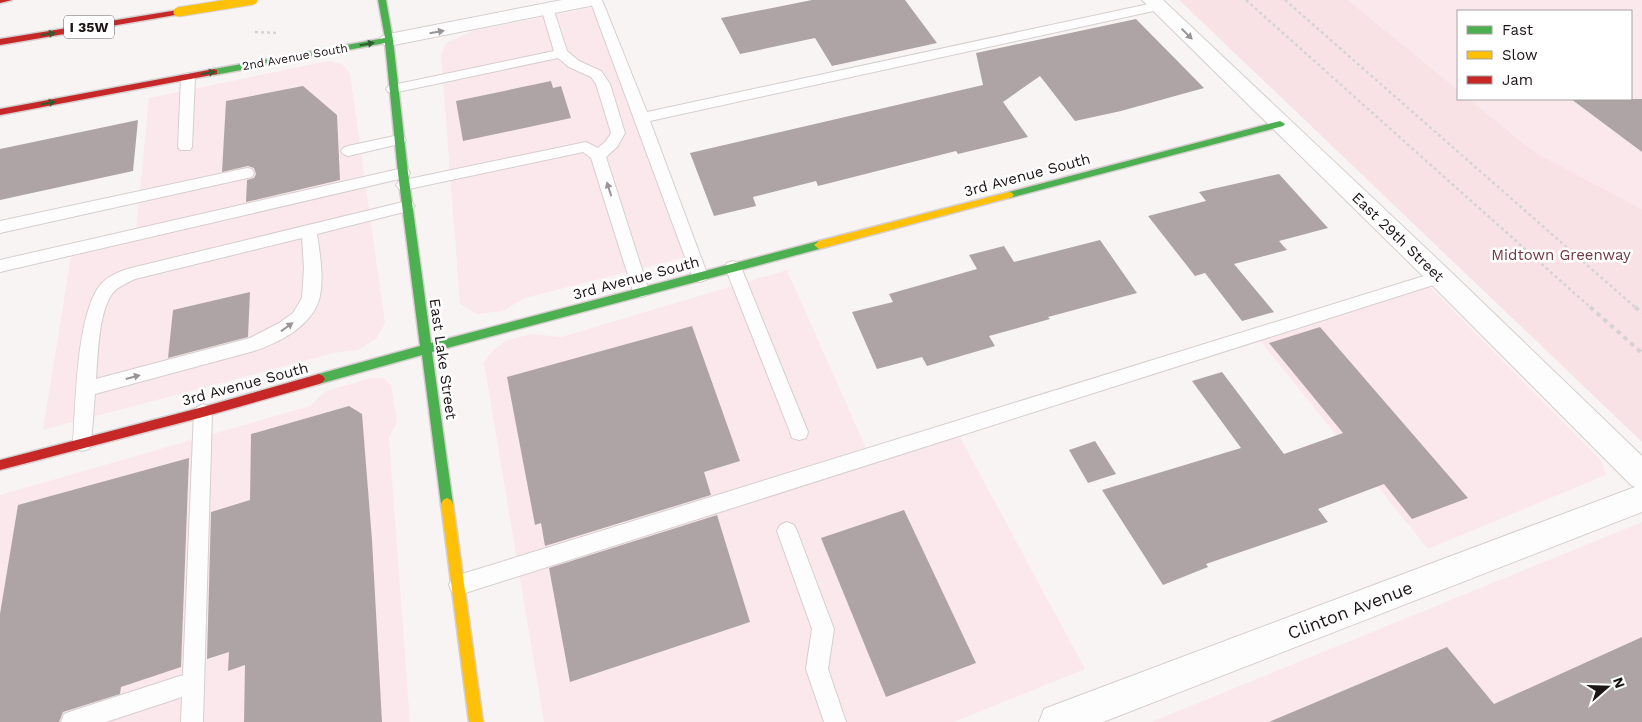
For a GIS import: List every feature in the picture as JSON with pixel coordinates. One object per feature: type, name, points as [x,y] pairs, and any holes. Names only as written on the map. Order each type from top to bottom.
[{"type":"main road","points":[[0,1],[8,0]]},
{"type":"main road","name":"I 35W","points":[[0,42],[253,0]]},
{"type":"main road","name":"East Lake Street","points":[[382,0],[389,40],[403,180],[476,722]]},
{"type":"main road","name":"2nd Avenue South","points":[[0,112],[389,40]]},
{"type":"main road","name":"3rd Avenue South","points":[[0,466],[426,349],[1280,124]]},
{"type":"street","name":"2nd Avenue South","points":[[389,40],[590,0]]},
{"type":"street","name":"East 29th Street","points":[[1155,3],[1440,277],[1642,476]]},
{"type":"street","name":"Clinton Avenue","points":[[1057,722],[1642,498]]},
{"type":"lane","points":[[596,0],[700,276]]},
{"type":"lane","points":[[642,118],[1155,3]]},
{"type":"lane","points":[[547,8],[561,54],[574,64],[596,74],[603,84],[618,132],[612,144],[598,156]]},
{"type":"lane","points":[[393,89],[561,54]]},
{"type":"lane","points":[[185,147],[188,77]]},
{"type":"lane","points":[[348,151],[399,140]]},
{"type":"lane","points":[[0,266],[403,180],[586,147],[598,156],[641,292]]},
{"type":"lane","points":[[0,227],[247,174]]},
{"type":"lane","points":[[82,443],[86,389],[95,317],[102,296],[116,281],[131,274],[407,206]]},
{"type":"lane","points":[[86,389],[254,344],[275,335],[294,322],[310,302],[313,258],[309,230]]},
{"type":"lane","points":[[732,268],[799,432]]},
{"type":"lane","points":[[459,586],[1440,277]]},
{"type":"lane","points":[[192,722],[202,412]]},
{"type":"lane","points":[[787,531],[823,629],[817,670],[835,722]]},
{"type":"lane","points":[[72,722],[194,682]]},
{"type":"path","points":[[1246,0],[1642,353]]},
{"type":"path","points":[[1285,0],[1642,313]]},
{"type":"path","points":[[255,32],[285,34]]},
{"type":"shaded area","points":[[1348,0],[1642,0],[1642,209],[1534,152],[1470,100],[1632,100],[1632,10],[1457,10],[1457,89]]},
{"type":"shaded area","points":[[599,6],[690,256],[525,298],[503,311],[477,314],[460,304],[441,55],[446,43],[472,31]]},
{"type":"shaded area","points":[[328,61],[342,64],[350,73],[385,323],[376,339],[358,350],[334,353],[43,430],[71,256],[135,241],[149,98]]},
{"type":"shaded area","points":[[787,270],[867,450],[954,426],[1085,669],[954,722],[544,722],[484,363],[490,353],[507,340],[531,334],[561,337]]},
{"type":"shaded area","points":[[1427,284],[1601,460],[1606,475],[1428,549],[1257,337]]},
{"type":"shaded area","points":[[371,378],[384,378],[391,385],[397,422],[389,438],[410,722],[0,722],[0,495],[310,406],[326,391]]},
{"type":"shaded area","points":[[1642,522],[1642,722],[1151,722]]},
{"type":"green space","name":"Midtown Greenway","points":[[1179,0],[1348,0],[1457,89],[1457,100],[1470,100],[1534,152],[1642,209],[1642,442]]},
{"type":"building","points":[[812,0],[905,0],[937,43],[832,66],[815,38],[740,54],[721,18]]},
{"type":"building","points":[[1136,19],[1204,88],[1121,111],[1075,121],[1040,76],[1003,102],[1028,137],[958,154],[956,151],[818,186],[816,181],[753,197],[756,206],[714,216],[690,153],[983,85],[976,53]]},
{"type":"building","points":[[551,81],[553,88],[561,86],[571,118],[463,141],[456,101]]},
{"type":"building","points":[[303,86],[337,115],[340,180],[246,202],[247,180],[254,178],[256,174],[254,168],[248,166],[222,172],[226,101]]},
{"type":"building","points":[[1642,99],[1642,152],[1572,100]]},
{"type":"building","points":[[138,120],[133,171],[0,200],[0,149]]},
{"type":"building","points":[[1279,174],[1328,228],[1279,241],[1287,250],[1234,264],[1274,312],[1242,321],[1205,273],[1195,276],[1148,216],[1206,201],[1199,192]]},
{"type":"building","points":[[1100,240],[1137,293],[1048,317],[1050,319],[989,336],[995,346],[927,366],[922,357],[877,369],[852,312],[893,302],[889,294],[977,269],[969,255],[1004,246],[1014,262]]},
{"type":"building","points":[[250,292],[248,337],[168,358],[173,310]]},
{"type":"building","points":[[692,326],[740,461],[704,472],[711,495],[545,546],[541,523],[535,525],[507,377]]},
{"type":"building","points":[[1320,327],[1468,498],[1412,519],[1384,484],[1318,509],[1328,522],[1206,564],[1208,567],[1163,585],[1102,490],[1241,448],[1192,381],[1222,372],[1284,454],[1343,433],[1269,343]]},
{"type":"building","points":[[349,406],[362,414],[372,540],[382,722],[244,722],[245,665],[228,671],[229,652],[207,659],[211,512],[250,500],[251,434]]},
{"type":"building","points":[[1095,441],[1116,474],[1088,483],[1069,450]]},
{"type":"building","points":[[189,458],[181,667],[121,687],[120,694],[63,712],[59,722],[0,722],[0,614],[18,505]]},
{"type":"building","points":[[904,510],[976,663],[886,697],[821,538]]},
{"type":"building","points":[[717,515],[750,622],[570,682],[549,568]]},
{"type":"building","points":[[1642,637],[1642,722],[1269,722],[1447,647],[1494,704]]},
{"type":"traffic: fast","points":[[214,72],[389,40],[382,0]]},
{"type":"traffic: fast","points":[[389,40],[403,173],[447,504]]},
{"type":"traffic: fast","points":[[1009,195],[1280,124]]},
{"type":"traffic: fast","points":[[319,379],[819,245]]},
{"type":"traffic: slow","points":[[178,12],[253,0]]},
{"type":"traffic: slow","points":[[819,245],[1009,195]]},
{"type":"traffic: slow","points":[[447,504],[476,722]]},
{"type":"traffic: jam","points":[[0,1],[8,0]]},
{"type":"traffic: jam","points":[[0,42],[178,12]]},
{"type":"traffic: jam","points":[[0,112],[214,72]]},
{"type":"traffic: jam","points":[[0,465],[203,412],[319,379]]}]
